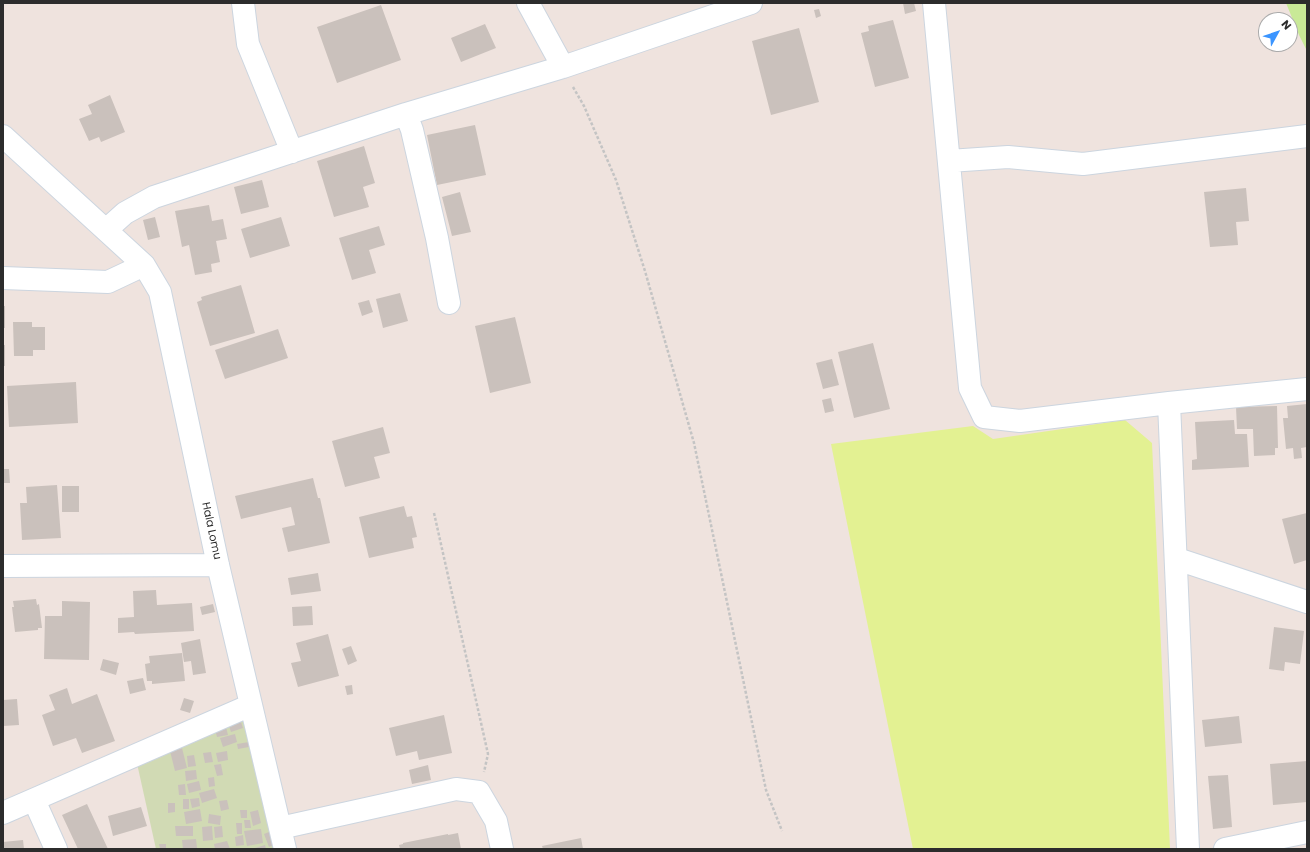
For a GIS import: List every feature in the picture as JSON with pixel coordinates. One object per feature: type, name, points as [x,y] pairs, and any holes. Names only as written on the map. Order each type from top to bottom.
[{"type":"street","points":[[243,3],[248,44],[292,152]]},
{"type":"street","points":[[528,3],[563,68]]},
{"type":"street","points":[[106,230],[125,213],[154,197],[406,114],[563,68],[751,3]]},
{"type":"street","points":[[934,3],[970,388],[984,417],[1020,421],[1170,403],[1307,389]]},
{"type":"street","points":[[406,114],[412,130],[436,230],[449,303]]},
{"type":"street","name":"Hala Lomu","points":[[3,136],[144,265],[160,292],[218,565],[284,849]]},
{"type":"street","points":[[949,161],[1008,157],[1084,164],[1307,136]]},
{"type":"street","points":[[3,278],[108,282],[144,265]]},
{"type":"street","points":[[1170,403],[1188,849]]},
{"type":"street","points":[[1177,559],[1307,602]]},
{"type":"street","points":[[3,566],[218,565]]},
{"type":"street","points":[[3,813],[251,705]]},
{"type":"street","points":[[280,828],[456,789],[479,792],[496,821],[502,849]]},
{"type":"street","points":[[34,800],[56,849]]},
{"type":"street","points":[[1224,849],[1307,832]]},
{"type":"path","points":[[563,68],[584,106],[616,180],[645,271],[694,442],[766,790],[782,831]]},
{"type":"path","points":[[434,513],[488,754],[479,792]]},
{"type":"green space","points":[[1286,3],[1307,3],[1307,51],[1298,33],[1298,12],[1290,12]]},
{"type":"green space","points":[[1125,420],[1152,443],[1170,849],[913,849],[831,444],[973,426],[993,439]]},
{"type":"green space","points":[[243,714],[279,849],[156,849],[136,759]]},
{"type":"building","points":[[903,3],[914,3],[916,11],[905,14]]},
{"type":"building","points":[[381,5],[401,60],[337,83],[317,27]]},
{"type":"building","points":[[819,9],[821,16],[816,18],[814,10]]},
{"type":"building","points":[[893,20],[909,78],[875,87],[861,33],[869,31],[868,26]]},
{"type":"building","points":[[485,24],[496,48],[461,62],[451,38]]},
{"type":"building","points":[[799,28],[819,102],[771,115],[752,41]]},
{"type":"building","points":[[110,95],[125,132],[101,142],[99,137],[89,141],[79,119],[92,114],[88,105]]},
{"type":"building","points":[[475,125],[486,175],[437,185],[427,135]]},
{"type":"building","points":[[364,146],[375,183],[363,187],[369,207],[334,217],[317,161]]},
{"type":"building","points":[[262,180],[269,207],[241,214],[234,187]]},
{"type":"building","points":[[1246,188],[1249,221],[1236,222],[1238,245],[1210,247],[1204,192]]},
{"type":"building","points":[[460,192],[471,232],[452,236],[442,197]]},
{"type":"building","points":[[209,205],[212,221],[223,219],[227,239],[216,241],[220,262],[211,264],[212,272],[195,275],[189,245],[182,247],[175,211]]},
{"type":"building","points":[[155,217],[160,237],[148,240],[143,220]]},
{"type":"building","points":[[281,217],[290,246],[250,258],[241,229]]},
{"type":"building","points":[[379,226],[385,245],[369,250],[376,273],[352,280],[339,238]]},
{"type":"building","points":[[241,285],[255,333],[210,346],[197,302],[202,300],[201,297]]},
{"type":"building","points":[[400,293],[408,321],[383,328],[376,299]]},
{"type":"building","points":[[369,300],[373,312],[362,316],[358,303]]},
{"type":"building","points":[[3,306],[5,306],[5,328],[3,328]]},
{"type":"building","points":[[515,317],[531,383],[490,393],[475,326]]},
{"type":"building","points":[[13,322],[32,322],[32,327],[45,327],[45,350],[33,350],[33,356],[14,356]]},
{"type":"building","points":[[278,329],[288,358],[225,379],[215,350]]},
{"type":"building","points":[[873,343],[890,409],[854,418],[838,352]]},
{"type":"building","points":[[3,345],[5,345],[5,366],[3,366]]},
{"type":"building","points":[[832,359],[839,385],[823,389],[816,363]]},
{"type":"building","points":[[76,382],[78,423],[9,427],[7,386]]},
{"type":"building","points":[[831,398],[834,411],[825,413],[822,400]]},
{"type":"building","points":[[1307,404],[1307,447],[1301,448],[1302,458],[1294,459],[1293,448],[1286,449],[1283,418],[1288,418],[1287,406]]},
{"type":"building","points":[[1277,406],[1278,448],[1275,448],[1275,455],[1254,456],[1253,429],[1237,429],[1236,407]]},
{"type":"building","points":[[1234,420],[1235,434],[1247,434],[1249,467],[1192,470],[1192,460],[1197,459],[1195,422]]},
{"type":"building","points":[[383,427],[390,453],[374,457],[380,478],[345,487],[332,441]]},
{"type":"building","points":[[3,469],[9,469],[10,483],[3,483]]},
{"type":"building","points":[[313,478],[318,498],[320,498],[330,543],[288,552],[282,528],[295,525],[291,507],[241,519],[235,496]]},
{"type":"building","points":[[57,485],[61,538],[22,540],[20,503],[27,503],[26,487]]},
{"type":"building","points":[[62,486],[79,486],[79,512],[62,512]]},
{"type":"building","points":[[404,506],[407,517],[412,516],[417,537],[412,538],[414,548],[369,558],[359,517]]},
{"type":"building","points":[[1307,513],[1307,560],[1294,564],[1282,519]]},
{"type":"building","points":[[318,573],[321,591],[291,595],[288,578]]},
{"type":"building","points":[[156,590],[157,605],[192,603],[194,631],[135,634],[134,632],[118,633],[118,618],[134,617],[133,591]]},
{"type":"building","points":[[36,599],[37,605],[39,604],[42,628],[38,628],[38,630],[15,632],[12,607],[14,607],[13,601]]},
{"type":"building","points":[[62,601],[90,602],[89,660],[44,659],[45,616],[62,616]]},
{"type":"building","points":[[213,604],[215,612],[202,615],[200,607]]},
{"type":"building","points":[[312,606],[313,625],[293,626],[292,607]]},
{"type":"building","points":[[1274,627],[1304,631],[1300,664],[1285,662],[1284,671],[1269,669]]},
{"type":"building","points":[[328,634],[339,676],[298,687],[291,663],[301,661],[296,643]]},
{"type":"building","points":[[200,639],[206,673],[193,675],[191,661],[184,662],[181,643]]},
{"type":"building","points":[[351,646],[357,661],[348,665],[342,649]]},
{"type":"building","points":[[182,653],[185,681],[152,684],[152,681],[147,681],[145,664],[150,663],[149,656]]},
{"type":"building","points":[[103,659],[119,663],[116,675],[100,670]]},
{"type":"building","points":[[143,678],[146,690],[130,694],[127,681]]},
{"type":"building","points":[[352,685],[353,694],[347,695],[345,686]]},
{"type":"building","points":[[67,688],[72,704],[97,694],[115,741],[82,753],[76,738],[53,746],[42,715],[55,710],[49,695]]},
{"type":"building","points":[[184,698],[194,701],[190,713],[180,710]]},
{"type":"building","points":[[17,699],[19,725],[3,726],[3,700]]},
{"type":"building","points":[[444,715],[452,753],[419,760],[417,751],[396,756],[389,728]]},
{"type":"building","points":[[1239,716],[1242,743],[1205,747],[1202,720]]},
{"type":"building","points":[[240,719],[243,728],[231,732],[228,723]]},
{"type":"building","points":[[226,727],[228,735],[217,737],[215,729]]},
{"type":"building","points":[[235,734],[237,742],[223,747],[220,738]]},
{"type":"building","points":[[249,742],[249,747],[238,749],[237,744]]},
{"type":"building","points":[[182,748],[187,768],[175,771],[170,751]]},
{"type":"building","points":[[227,751],[228,760],[218,762],[216,753]]},
{"type":"building","points":[[211,752],[213,762],[205,763],[203,753]]},
{"type":"building","points":[[194,755],[196,766],[188,767],[187,756]]},
{"type":"building","points":[[1307,761],[1307,802],[1273,805],[1270,764]]},
{"type":"building","points":[[221,764],[223,775],[217,776],[214,765]]},
{"type":"building","points":[[428,765],[431,780],[412,784],[409,770]]},
{"type":"building","points":[[196,770],[197,779],[186,781],[185,771]]},
{"type":"building","points":[[1228,775],[1232,827],[1213,829],[1208,776]]},
{"type":"building","points":[[214,777],[215,786],[209,787],[208,778]]},
{"type":"building","points":[[199,781],[201,790],[189,793],[187,784]]},
{"type":"building","points":[[185,784],[186,795],[179,795],[178,785]]},
{"type":"building","points":[[214,789],[217,798],[202,803],[199,793]]},
{"type":"building","points":[[199,798],[200,806],[192,808],[190,799]]},
{"type":"building","points":[[183,799],[189,799],[189,809],[183,809]]},
{"type":"building","points":[[227,800],[229,809],[221,811],[219,801]]},
{"type":"building","points":[[168,803],[175,803],[175,812],[168,813]]},
{"type":"building","points":[[87,804],[108,849],[78,849],[62,815]]},
{"type":"building","points":[[141,807],[147,826],[113,836],[108,816]]},
{"type":"building","points":[[200,809],[202,821],[186,824],[184,812]]},
{"type":"building","points":[[240,810],[247,810],[247,818],[241,818]]},
{"type":"building","points":[[258,810],[261,823],[253,826],[250,812]]},
{"type":"building","points":[[209,814],[221,816],[220,825],[208,823]]},
{"type":"building","points":[[244,820],[250,820],[251,828],[245,828]]},
{"type":"building","points":[[236,823],[242,823],[242,834],[237,834]]},
{"type":"building","points":[[175,826],[193,826],[193,836],[176,836]]},
{"type":"building","points":[[212,826],[213,840],[203,841],[202,827]]},
{"type":"building","points":[[222,826],[223,837],[215,838],[214,827]]},
{"type":"building","points":[[261,829],[263,843],[247,846],[244,831]]},
{"type":"building","points":[[269,832],[274,845],[269,847],[264,834]]},
{"type":"building","points":[[458,833],[461,849],[400,849],[399,845],[403,843]]},
{"type":"building","points":[[243,835],[244,845],[236,846],[235,837]]},
{"type":"building","points":[[581,838],[583,849],[543,849],[542,846]]},
{"type":"building","points":[[196,839],[197,848],[183,849],[182,840]]},
{"type":"building","points":[[23,840],[24,849],[3,849],[3,842]]},
{"type":"building","points":[[227,841],[230,849],[215,849],[214,844]]},
{"type":"building","points":[[159,844],[166,844],[166,849],[160,849]]},
{"type":"building","points":[[265,845],[266,849],[252,849]]}]
